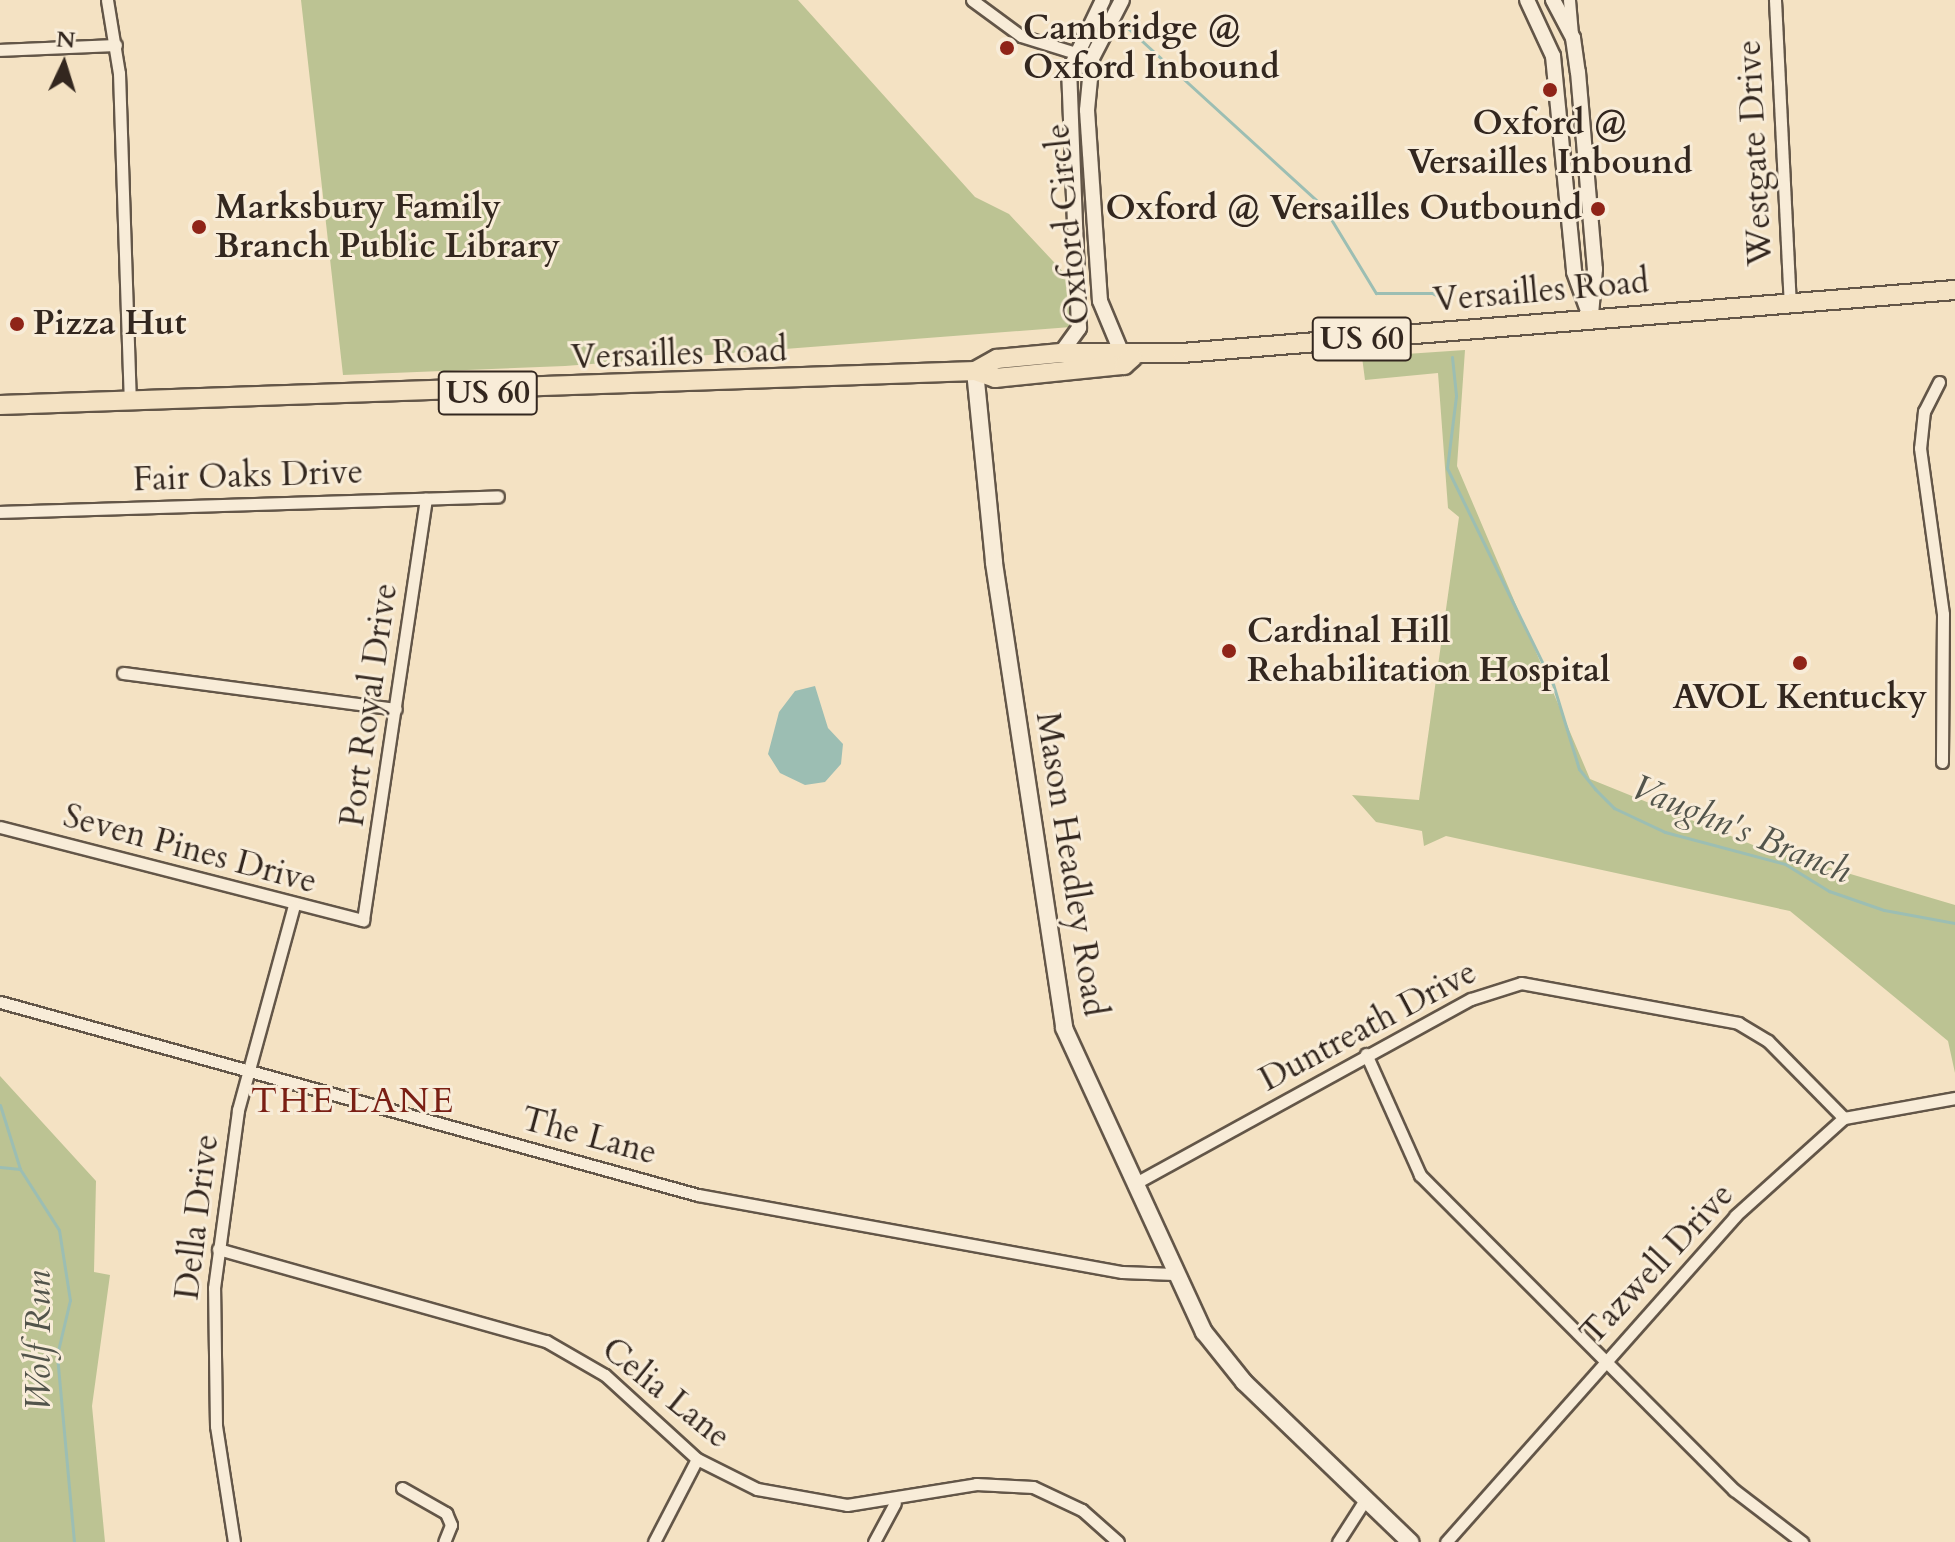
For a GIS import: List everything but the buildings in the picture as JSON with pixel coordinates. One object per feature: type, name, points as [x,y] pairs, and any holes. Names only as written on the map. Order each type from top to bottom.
[{"type":"main road","name":"Versailles Road","points":[[975,371],[997,359],[1061,353],[1127,353],[1955,290]]},
{"type":"main road","name":"Versailles Road","points":[[0,405],[975,371],[1011,376],[1124,365],[1127,353]]},
{"type":"main road","name":"Mason Headley Road","points":[[975,371],[979,446],[1053,989],[1076,1059],[1174,1274],[1225,1362],[1410,1542]]},
{"type":"street","points":[[107,0],[116,45],[130,402]]},
{"type":"street","points":[[972,0],[1013,31],[1092,58]]},
{"type":"street","name":"Oxford Circle","points":[[1061,353],[1079,328],[1065,111],[1074,54],[1103,0]]},
{"type":"street","name":"Oxford Circle","points":[[1122,0],[1092,58],[1087,110],[1100,301],[1127,353]]},
{"type":"street","points":[[1527,0],[1553,56],[1574,272],[1591,319]]},
{"type":"street","points":[[1553,0],[1573,38]]},
{"type":"street","points":[[1569,0],[1595,269],[1591,319]]},
{"type":"street","name":"Westgate Drive","points":[[1775,0],[1790,303]]},
{"type":"street","points":[[0,50],[116,45]]},
{"type":"street","points":[[1939,382],[1924,411],[1920,448],[1949,613],[1942,762]]},
{"type":"street","name":"Fair Oaks Drive","points":[[0,512],[498,496]]},
{"type":"street","name":"Port Royal Drive","points":[[366,918],[426,499]]},
{"type":"street","points":[[123,673],[396,709]]},
{"type":"street","name":"Seven Pines Drive","points":[[0,827],[343,919],[366,918]]},
{"type":"street","name":"Della Drive","points":[[234,1542],[213,1384],[218,1249],[246,1072],[294,905]]},
{"type":"street","name":"Duntreath Drive","points":[[1134,1184],[1366,1054],[1499,987],[1565,987],[1738,1023],[1768,1041],[1844,1118]]},
{"type":"street","name":"The Lane","points":[[0,1002],[698,1195],[1122,1272],[1174,1274]]},
{"type":"street","points":[[1366,1054],[1420,1175],[1734,1490],[1802,1542]]},
{"type":"street","points":[[1844,1118],[1955,1098]]},
{"type":"street","name":"Tazwell Drive","points":[[1446,1542],[1735,1216],[1844,1118]]},
{"type":"street","name":"Celia Lane","points":[[218,1249],[546,1341],[605,1375],[697,1459],[757,1489],[810,1502],[895,1503],[976,1484],[1018,1486],[1065,1500],[1118,1542]]},
{"type":"street","points":[[654,1542],[697,1459]]},
{"type":"street","points":[[402,1488],[446,1513],[451,1525],[444,1542]]},
{"type":"street","points":[[1338,1542],[1365,1500]]},
{"type":"street","points":[[874,1542],[895,1503]]},
{"type":"street","points":[[1098,1542],[1104,1529]]},
{"type":"green space","points":[[301,0],[798,0],[975,197],[1009,214],[1066,275],[1071,327],[565,366],[343,375]]},
{"type":"green space","points":[[1465,350],[1457,466],[1590,779],[1753,845],[1955,905],[1955,1073],[1948,1041],[1790,911],[1446,836],[1424,846],[1422,831],[1376,822],[1352,795],[1419,800],[1459,517],[1448,508],[1438,373],[1365,380],[1362,357]]},
{"type":"green space","points":[[0,1076],[96,1181],[94,1272],[110,1275],[92,1406],[105,1542],[0,1542]]},
{"type":"water","points":[[815,686],[828,728],[843,744],[841,764],[825,782],[805,785],[780,773],[768,754],[779,712],[795,691]]},
{"type":"waterway","name":"Vaughn's Branch","points":[[1119,20],[1323,206],[1376,293],[1432,293],[1447,301]]},
{"type":"waterway","name":"Vaughn's Branch","points":[[1452,357],[1456,396],[1447,468],[1553,684],[1579,769],[1595,789],[1614,808],[1665,832],[1785,864],[1829,891],[1884,910],[1955,923]]},
{"type":"waterway","name":"Wolf Run","points":[[0,1105],[20,1169],[59,1230],[70,1300],[57,1355],[74,1542]]},
{"type":"waterway","points":[[0,1167],[20,1169]]},
{"type":"place","name":"Cambridge @ Oxford Inbound","points":[[1007,48]]},
{"type":"place","name":"Oxford @ Versailles Inbound","points":[[1550,90]]},
{"type":"place","name":"Oxford @ Versailles Outbound","points":[[1598,209]]},
{"type":"place","name":"Marksbury Family Branch Public Library","points":[[199,227]]},
{"type":"place","name":"Pizza Hut","points":[[17,324]]},
{"type":"place","name":"Cardinal Hill Rehabilitation Hospital","points":[[1229,651]]},
{"type":"place","name":"AVOL Kentucky","points":[[1800,663]]},
{"type":"district","name":"THE LANE","points":[[353,1101]]}]
